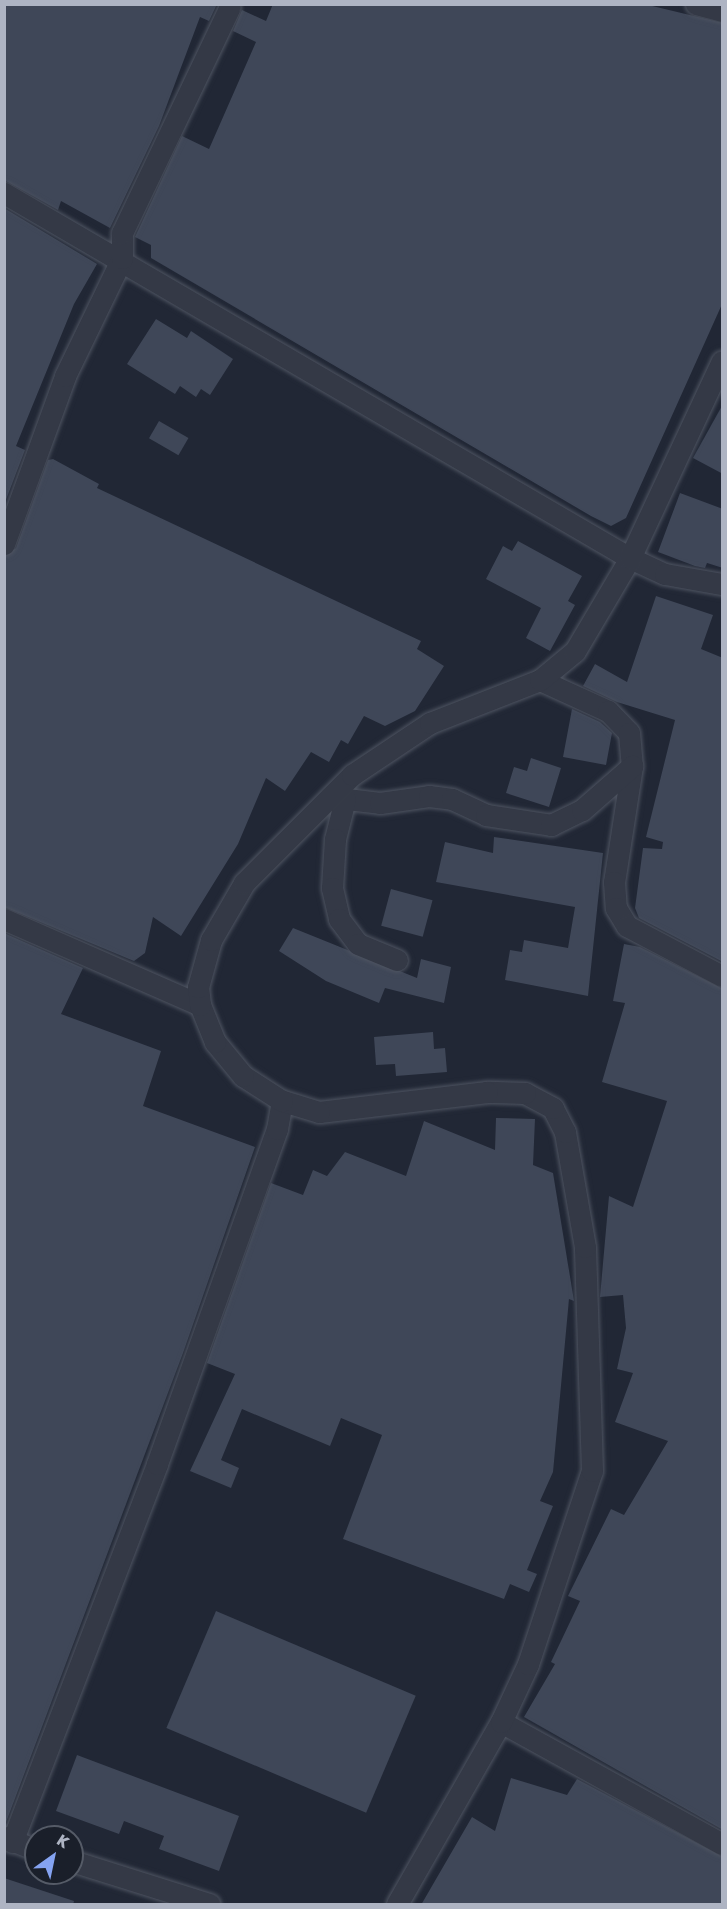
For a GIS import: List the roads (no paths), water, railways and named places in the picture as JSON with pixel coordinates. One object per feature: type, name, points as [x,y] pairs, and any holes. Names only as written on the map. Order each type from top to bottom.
[{"type":"street","points":[[696,4],[723,11]]},
{"type":"street","points":[[4,544],[65,376],[122,258],[122,232],[230,7]]},
{"type":"street","points":[[4,193],[122,258],[630,558],[665,574],[723,584]]},
{"type":"street","points":[[397,1905],[501,1722],[528,1664],[592,1471],[585,1247],[566,1132],[553,1108],[525,1092],[487,1092],[319,1112],[282,1101],[243,1076],[215,1042],[200,1005],[198,987],[211,940],[244,883],[338,798],[352,775],[430,723],[540,680],[575,651],[630,558],[723,361]]},
{"type":"street","points":[[540,680],[608,711],[629,733],[632,766],[614,882],[616,908],[627,926],[659,946],[723,976]]},
{"type":"street","points":[[338,798],[380,803],[429,796],[452,799],[495,818],[550,825],[582,810],[632,766]]},
{"type":"street","points":[[338,798],[332,888],[339,919],[358,944],[397,960]]},
{"type":"street","points":[[4,919],[200,1005]]},
{"type":"street","points":[[24,1846],[8,1840],[161,1453],[277,1129],[282,1101]]},
{"type":"street","points":[[501,1722],[723,1844]]},
{"type":"street","points":[[84,1865],[209,1905]]}]
